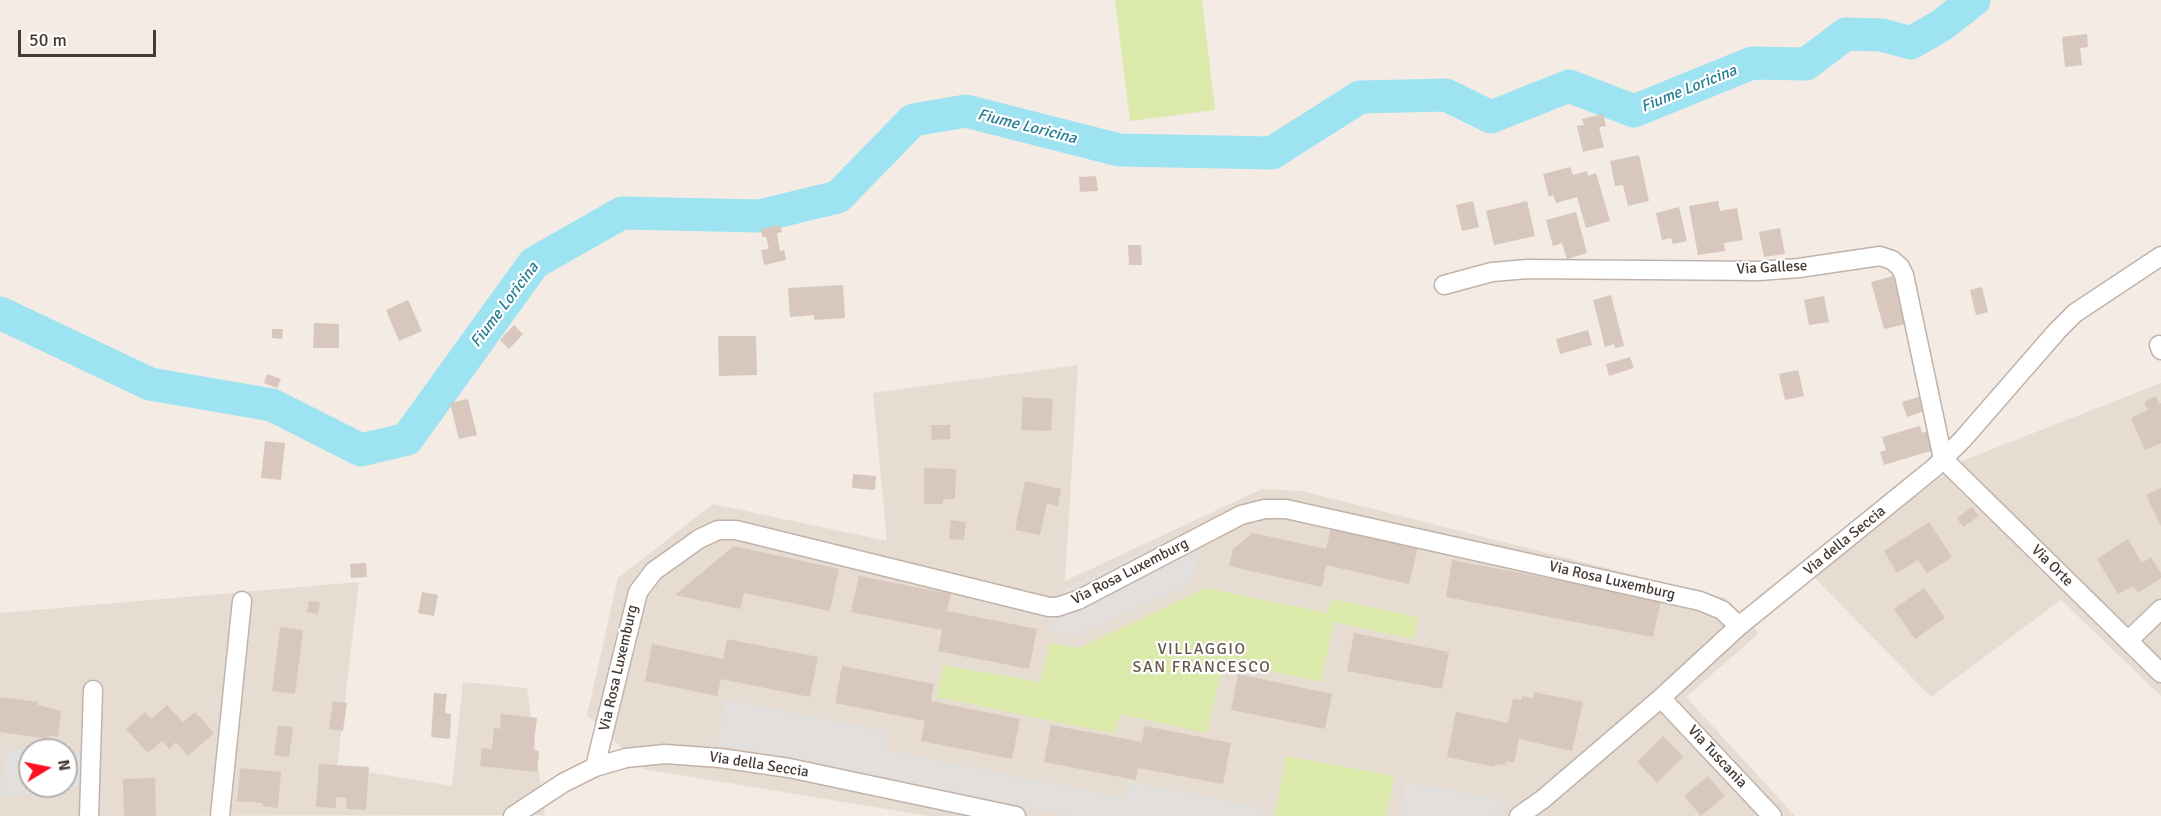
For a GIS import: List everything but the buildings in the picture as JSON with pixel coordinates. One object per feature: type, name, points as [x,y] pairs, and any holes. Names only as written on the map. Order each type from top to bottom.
[{"type":"street","name":"Via Gallese","points":[[1444,285],[1503,270],[1769,271],[1875,256],[1887,257],[1900,267],[1904,275],[1943,459]]},
{"type":"street","name":"Via della Seccia","points":[[1519,816],[1543,799],[1661,698],[1739,626],[1914,486],[1943,459],[2068,319],[2161,256]]},
{"type":"street","name":"Via Orte","points":[[1943,459],[2161,673]]},
{"type":"street","name":"Via Rosa Luxemburg","points":[[595,767],[638,592],[660,567],[704,535],[718,530],[736,530],[1049,607],[1057,607],[1078,600],[1241,515],[1265,508],[1286,509],[1700,601],[1722,610],[1739,626]]},
{"type":"street","points":[[220,816],[242,601]]},
{"type":"street","points":[[2128,641],[2161,609]]},
{"type":"street","points":[[89,816],[93,690]]},
{"type":"street","name":"Via Tuscania","points":[[1661,698],[1772,816]]},
{"type":"street","name":"Via della Seccia","points":[[513,816],[563,783],[595,767],[626,758],[649,755],[687,755],[735,760],[848,779],[1016,816]]},
{"type":"shaded area","points":[[1078,365],[1065,581],[1262,489],[1302,491],[1725,598],[1759,633],[1686,697],[1795,816],[929,816],[644,769],[587,715],[618,578],[713,504],[887,541],[873,393]]},
{"type":"shaded area","points":[[2161,383],[2161,696],[2061,600],[1931,697],[1813,576],[1962,461]]},
{"type":"shaded area","points":[[1205,523],[1192,582],[1078,636],[1050,631],[1058,592]]},
{"type":"shaded area","points":[[359,582],[337,767],[452,786],[463,682],[527,688],[545,815],[0,816],[0,613]]},
{"type":"shaded area","points":[[726,699],[889,732],[886,750],[1125,798],[1129,781],[1263,808],[1261,816],[1070,816],[717,744]]},
{"type":"shaded area","points":[[7,748],[18,749],[18,796],[0,798]]},
{"type":"shaded area","points":[[78,754],[84,754],[82,787],[78,788]]},
{"type":"shaded area","points":[[1406,782],[1496,798],[1506,810],[1494,816],[1400,816]]},
{"type":"green space","points":[[1115,0],[1202,0],[1215,110],[1130,121]]},
{"type":"green space","points":[[1206,588],[1328,613],[1332,599],[1418,617],[1414,639],[1334,622],[1321,682],[1224,661],[1207,733],[1120,714],[1115,734],[937,697],[943,665],[1040,682],[1050,643],[1079,648]]},
{"type":"green space","points":[[1286,756],[1394,776],[1386,816],[1275,816]]},
{"type":"waterway","name":"Fiume Loricina","points":[[0,313],[150,384],[272,405],[361,450],[407,439],[534,263],[622,213],[759,216],[838,197],[913,120],[966,111],[1119,150],[1272,153],[1360,97],[1446,95],[1491,117],[1569,86],[1634,111],[1752,63],[1806,64],[1846,34],[1882,35],[1911,43],[1942,25],[1974,0]]},
{"type":"district","name":"VILLAGGIO SAN FRANCESCO","points":[[1202,659]]}]
